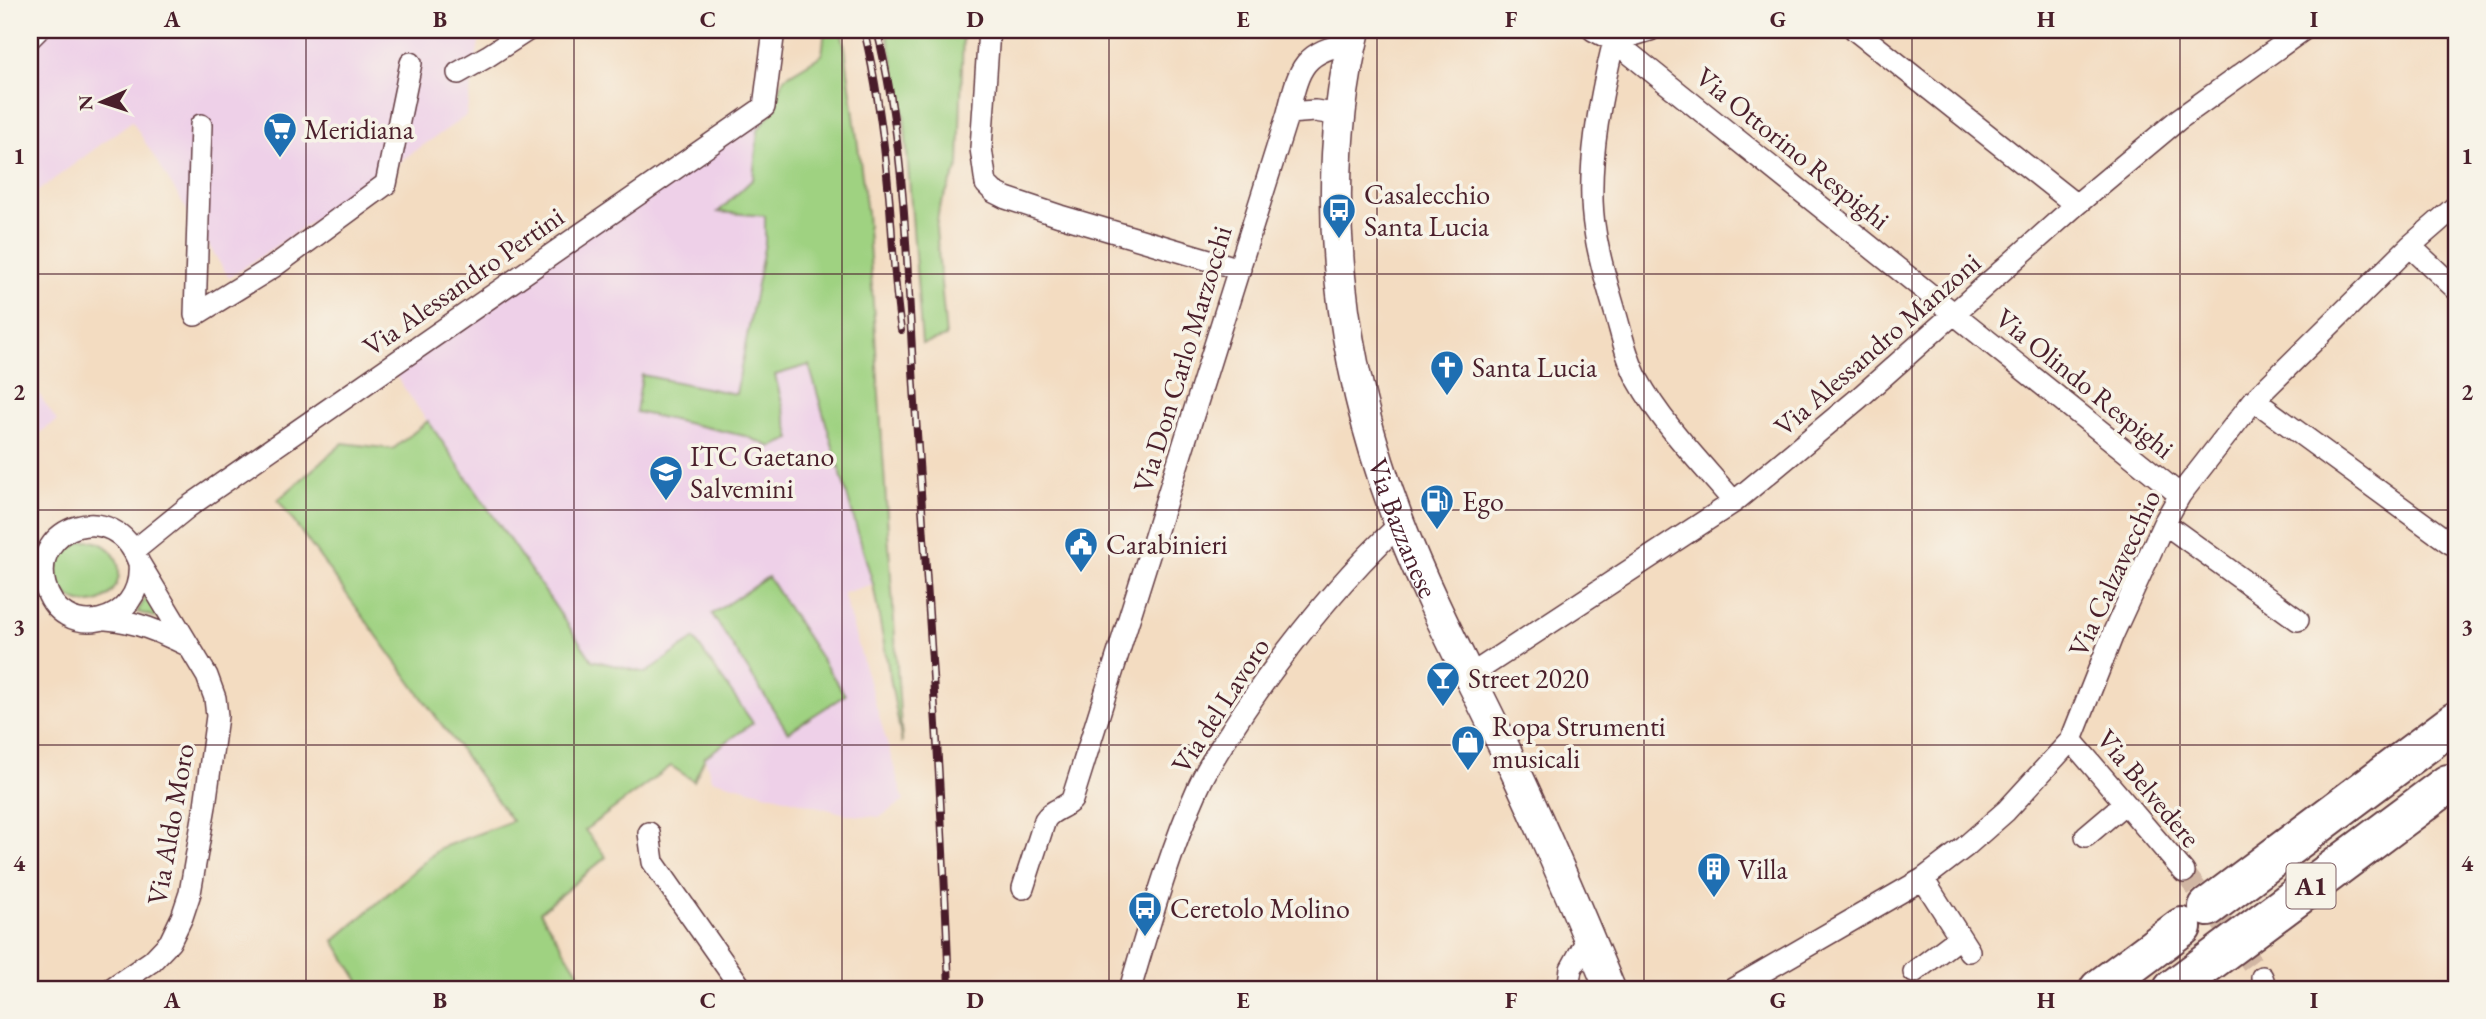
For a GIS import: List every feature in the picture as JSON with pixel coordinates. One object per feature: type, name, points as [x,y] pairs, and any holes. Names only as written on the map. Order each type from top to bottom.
[{"type":"highway","name":"A1","points":[[2099,989],[2456,721]]},
{"type":"highway","name":"A1","points":[[2173,989],[2448,784]]},
{"type":"main road","name":"Via Bazzanese","points":[[1353,37],[1337,150],[1337,205],[1346,324],[1367,425],[1400,524],[1551,848],[1610,989]]},
{"type":"street","points":[[30,38],[38,30]]},
{"type":"street","points":[[458,73],[528,30]]},
{"type":"street","name":"Via Alessandro Pertini","points":[[137,557],[188,507],[764,107],[774,30]]},
{"type":"street","points":[[989,30],[981,148],[986,184],[994,192],[1059,216],[1240,269]]},
{"type":"street","name":"Via Ottorino Respighi","points":[[1593,30],[1614,41],[1956,314]]},
{"type":"street","points":[[1650,30],[1614,41],[1599,119],[1592,195],[1594,230],[1606,283],[1638,380],[1657,409],[1734,502]]},
{"type":"street","points":[[1855,30],[2076,205]]},
{"type":"street","name":"Via Alessandro Manzoni","points":[[1469,676],[1734,502],[1956,314],[2076,205],[2179,119],[2303,30]]},
{"type":"street","name":"Via Don Carlo Marzocchi","points":[[1023,888],[1045,820],[1072,800],[1240,269],[1296,80],[1307,62],[1319,53],[1353,37]]},
{"type":"street","points":[[201,125],[195,315],[273,267],[386,184],[411,63]]},
{"type":"street","points":[[1288,113],[1315,111],[1341,115]]},
{"type":"street","name":"Via Calzavecchio","points":[[1732,989],[1923,878],[1965,847],[2006,811],[2071,740],[2113,634],[2164,523],[2180,495],[2254,400],[2410,246],[2456,206]]},
{"type":"street","points":[[2410,246],[2456,289]]},
{"type":"street","name":"Via Olindo Respighi","points":[[1956,314],[2180,495]]},
{"type":"street","points":[[2254,400],[2450,543]]},
{"type":"street","points":[[2164,523],[2298,620]]},
{"type":"street","name":"Via del Lavoro","points":[[1130,989],[1180,833],[1199,786],[1218,750],[1268,675],[1311,619],[1370,552],[1400,524]]},
{"type":"street","name":"Via Aldo Moro","points":[[111,989],[152,961],[170,942],[183,918],[205,806],[217,716],[215,698],[206,676],[127,539],[104,525],[77,526],[65,532],[38,555],[43,569],[39,592],[63,612],[83,621],[106,619],[146,626],[187,645]]},
{"type":"street","points":[[106,619],[122,611],[133,597],[139,581],[137,557]]},
{"type":"street","name":"Via Belvedere","points":[[2071,740],[2184,872]]},
{"type":"street","points":[[2086,836],[2125,803]]},
{"type":"street","points":[[649,833],[653,862],[742,989]]},
{"type":"street","points":[[1914,972],[1964,944],[1923,878]]},
{"type":"street","points":[[1568,989],[1571,969],[1588,938]]},
{"type":"shaded area","name":"Meridiana","points":[[30,30],[481,30],[466,116],[229,278],[132,121],[30,197]]},
{"type":"shaded area","name":"ITC Gaetano Salvemini","points":[[764,107],[809,365],[873,584],[843,593],[904,801],[880,817],[850,815],[711,779],[705,757],[646,673],[592,660],[389,366]]},
{"type":"shaded area","points":[[30,381],[57,421],[30,439]]},
{"type":"green space","points":[[825,30],[841,30],[867,213],[902,743],[873,584],[809,365],[775,375],[791,439],[771,447],[745,436],[636,412],[642,375],[736,394],[765,243],[765,216],[718,212],[753,179],[758,130],[773,110],[784,78],[822,55]]},
{"type":"green space","points":[[886,30],[963,30],[959,165],[939,208],[936,229],[946,337],[922,344],[904,114]]},
{"type":"green space","points":[[428,421],[592,660],[646,673],[694,639],[753,723],[705,757],[694,781],[671,766],[585,830],[606,857],[540,912],[589,989],[364,989],[334,941],[440,848],[512,821],[278,500],[343,443],[393,449]]},
{"type":"green space","points":[[88,541],[100,543],[110,550],[117,560],[117,584],[110,594],[100,601],[88,603],[76,601],[66,594],[59,584],[57,572],[59,560],[66,550],[76,543]]},
{"type":"green space","points":[[768,577],[845,695],[788,732],[712,614]]},
{"type":"green space","points":[[149,593],[176,633],[158,618],[137,612]]},
{"type":"tunnel","points":[[2184,872],[2262,977]]},
{"type":"railway","points":[[864,30],[882,132],[901,330]]},
{"type":"railway","points":[[877,30],[894,122],[904,215],[939,769],[949,989]]},
{"type":"place","name":"Meridiana","points":[[280,159]]},
{"type":"place","name":"Casalecchio Santa Lucia","points":[[1339,240]]},
{"type":"place","name":"Santa Lucia","points":[[1447,397]]},
{"type":"place","name":"ITC Gaetano Salvemini","points":[[666,502]]},
{"type":"place","name":"Ego","points":[[1437,531]]},
{"type":"place","name":"Carabinieri","points":[[1081,574]]},
{"type":"place","name":"Street 2020","points":[[1443,708]]},
{"type":"place","name":"Ropa Strumenti musicali","points":[[1468,772]]},
{"type":"place","name":"Villa","points":[[1714,899]]},
{"type":"place","name":"Ceretolo Molino","points":[[1145,938]]}]
